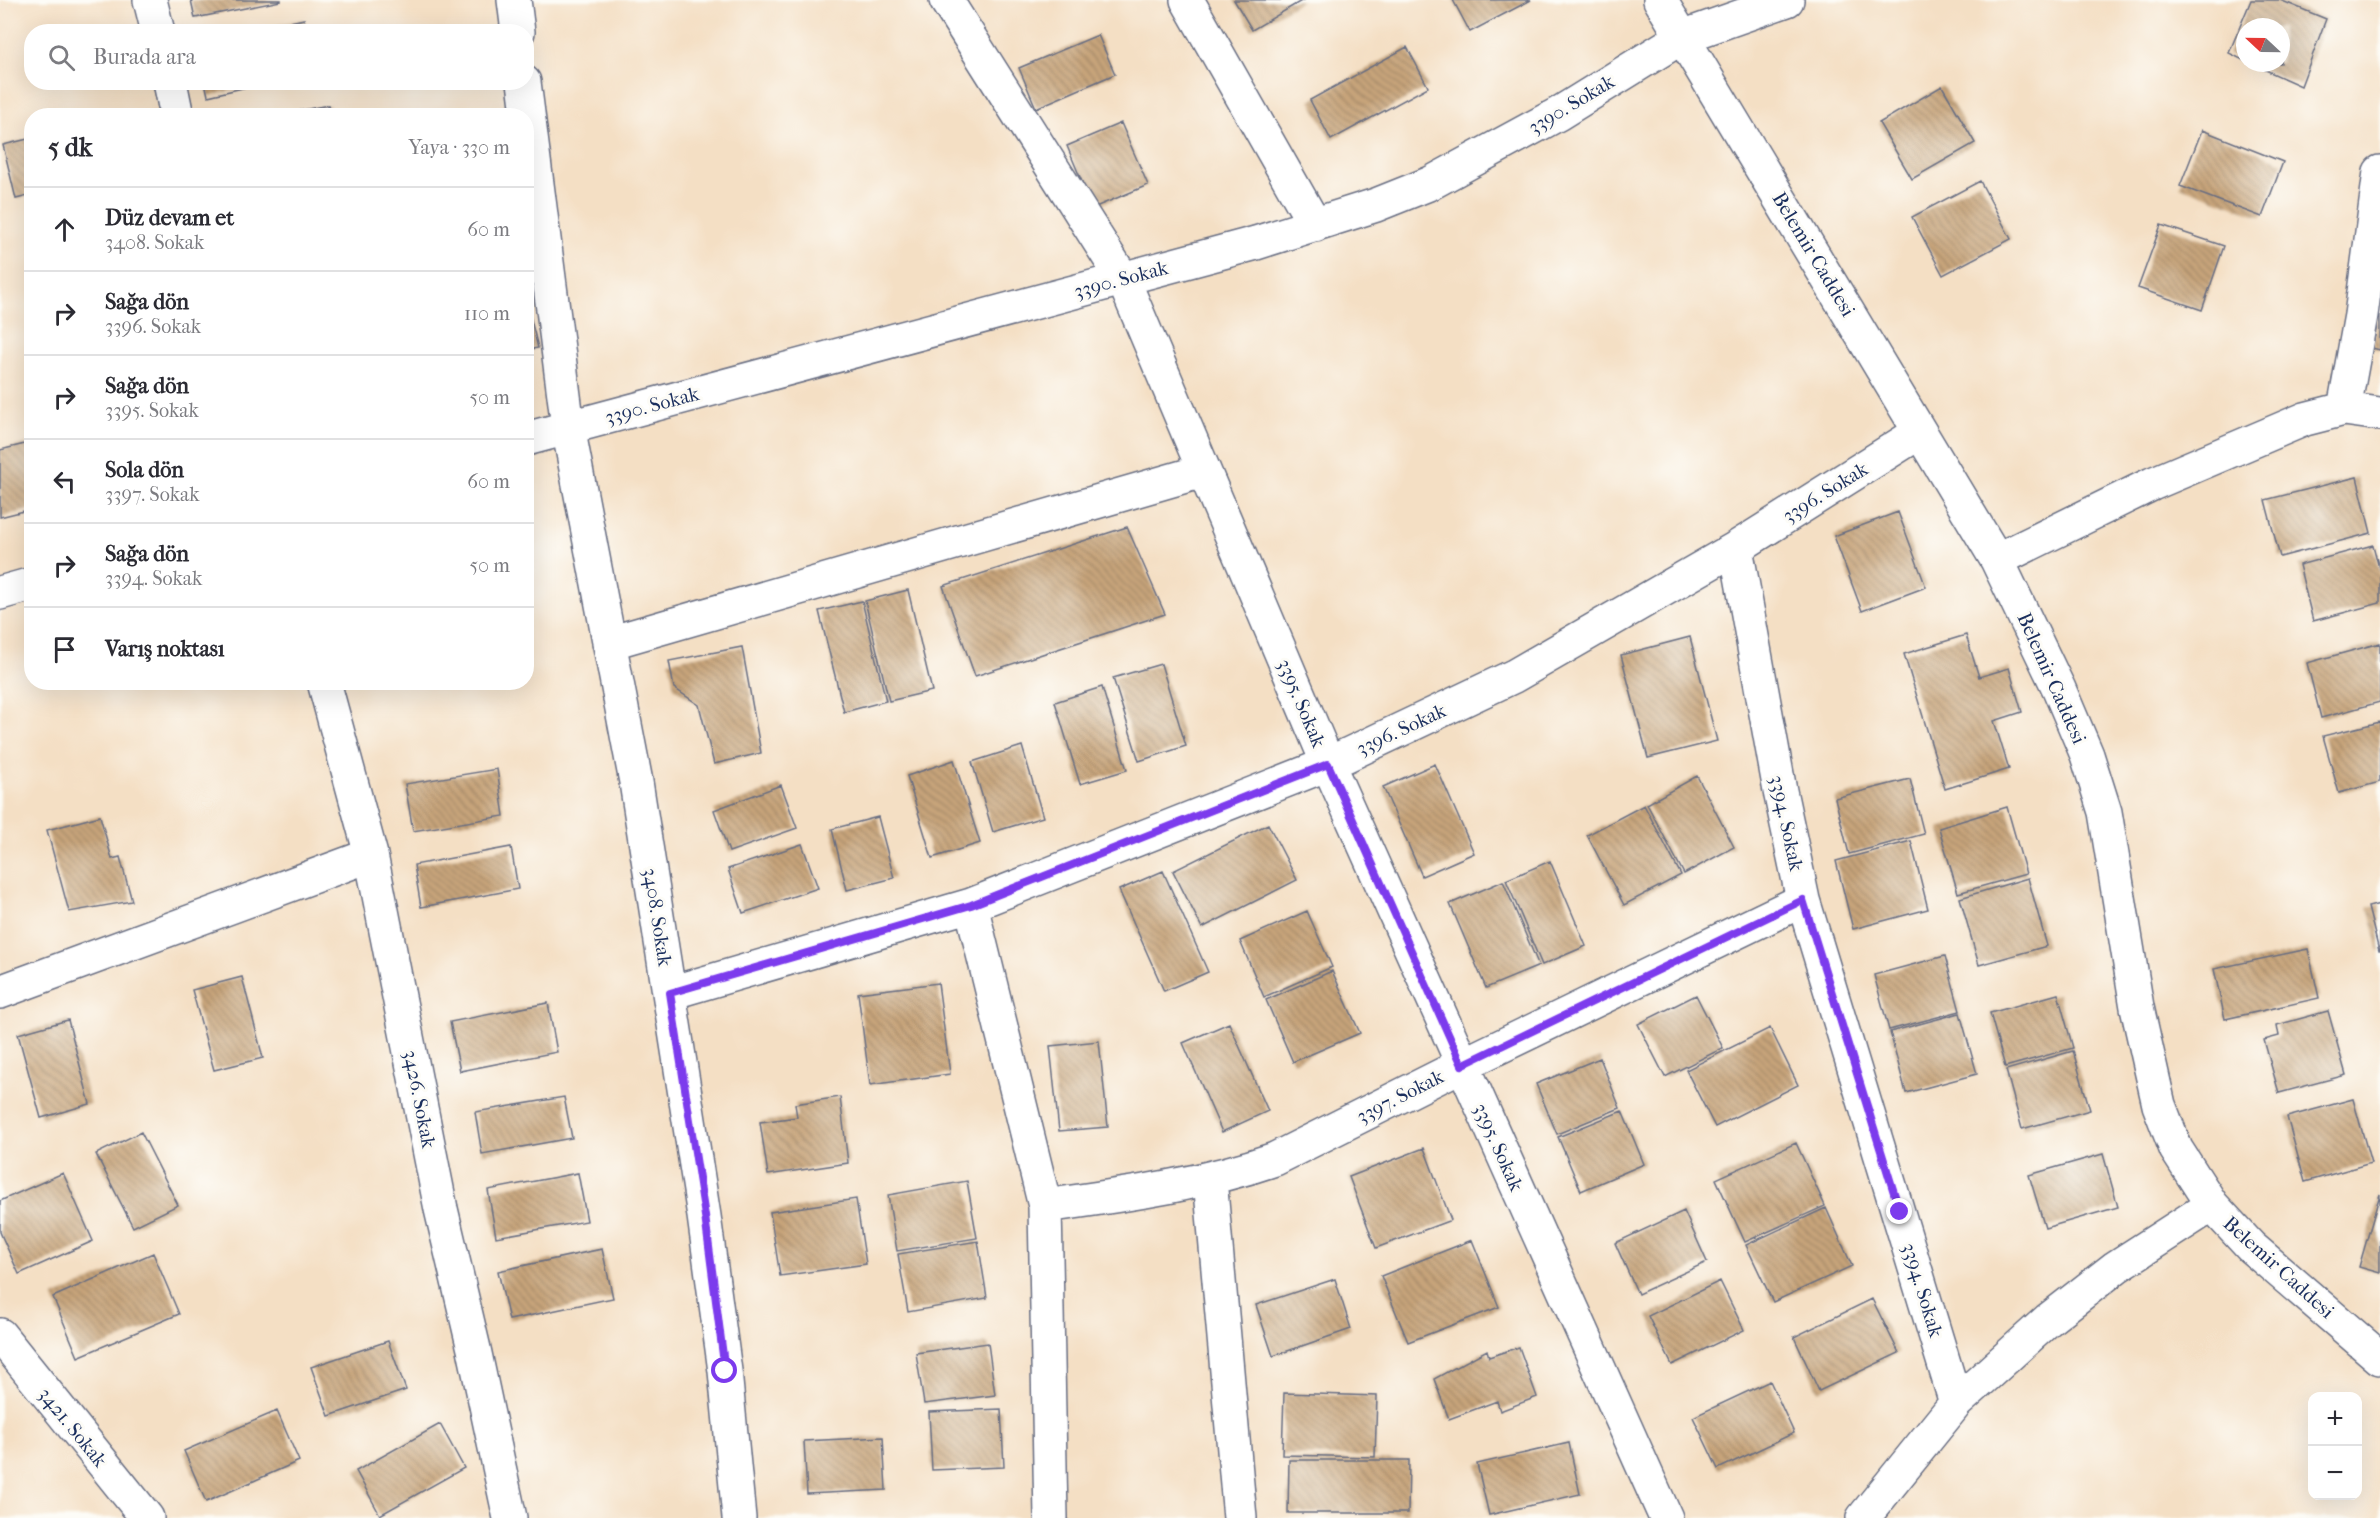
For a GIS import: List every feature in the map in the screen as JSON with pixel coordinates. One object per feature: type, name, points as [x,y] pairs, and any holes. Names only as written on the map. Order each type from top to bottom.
[{"type":"street","points":[[150,0],[156,24]]},
{"type":"street","points":[[514,0],[517,24]]},
{"type":"street","name":"3395. Sokak","points":[[946,0],[1123,279],[1328,764],[1666,1518]]},
{"type":"street","points":[[1187,0],[1315,225]]},
{"type":"street","name":"Belemir Caddesi","points":[[1660,0],[1997,560],[2087,755],[2104,812],[2137,1007],[2159,1105],[2176,1149],[2212,1204],[2251,1247],[2380,1358]]},
{"type":"street","name":"3390. Sokak","points":[[534,438],[1256,243],[1315,225],[1431,183],[1558,114],[1682,37],[1787,0]]},
{"type":"street","points":[[172,90],[175,108]]},
{"type":"street","name":"3408. Sokak","points":[[525,90],[527,108]]},
{"type":"street","name":"3408. Sokak","points":[[534,161],[568,428],[636,782],[705,1216],[725,1371],[739,1518]]},
{"type":"street","points":[[2344,409],[2361,315],[2380,172]]},
{"type":"street","points":[[1997,560],[2184,470],[2305,419],[2344,409],[2380,414]]},
{"type":"street","name":"3396. Sokak","points":[[670,993],[971,905],[1328,764],[1514,676],[1736,548],[1920,432]]},
{"type":"street","points":[[609,643],[1203,471]]},
{"type":"street","name":"3394. Sokak","points":[[1736,548],[1779,791],[1803,900],[1956,1403]]},
{"type":"street","points":[[0,593],[24,586]]},
{"type":"street","name":"3426. Sokak","points":[[326,690],[372,855],[441,1209],[510,1518]]},
{"type":"street","points":[[0,992],[372,855]]},
{"type":"street","name":"3397. Sokak","points":[[1045,1206],[1174,1188],[1275,1159],[1462,1065],[1803,900]]},
{"type":"street","points":[[971,905],[1045,1206],[1052,1518]]},
{"type":"street","points":[[1210,1179],[1240,1518]]},
{"type":"street","points":[[1863,1518],[1956,1403],[2048,1320],[2116,1267],[2212,1204]]},
{"type":"street","name":"3421. Sokak","points":[[0,1335],[147,1518]]},
{"type":"building","points":[[191,0],[281,0],[281,1],[195,18]]},
{"type":"building","points":[[1234,0],[1303,0],[1252,30]]},
{"type":"building","points":[[1453,0],[1531,0],[1470,32]]},
{"type":"building","points":[[2251,0],[2280,0],[2326,19],[2301,86],[2270,72],[2290,72],[2290,18],[2244,18]]},
{"type":"building","points":[[304,19],[305,24],[282,24]]},
{"type":"building","points":[[1098,35],[1115,74],[1036,108],[1019,68]]},
{"type":"building","points":[[2236,36],[2236,56],[2229,53]]},
{"type":"building","points":[[1407,47],[1428,87],[1331,140],[1310,100]]},
{"type":"building","points":[[1942,86],[1975,143],[1912,179],[1879,123]]},
{"type":"building","points":[[207,90],[234,90],[208,96]]},
{"type":"building","points":[[329,105],[330,108],[313,108]]},
{"type":"building","points":[[1121,123],[1148,185],[1093,208],[1067,146]]},
{"type":"building","points":[[2202,130],[2283,162],[2262,217],[2180,186]]},
{"type":"building","points":[[24,140],[24,197],[16,199],[3,145]]},
{"type":"building","points":[[1980,181],[2011,239],[1943,275],[1912,217]]},
{"type":"building","points":[[2161,225],[2224,246],[2202,310],[2138,288]]},
{"type":"building","points":[[2380,316],[2380,350],[2372,348]]},
{"type":"building","points":[[534,332],[538,348],[534,349]]},
{"type":"building","points":[[24,444],[24,511],[0,517],[0,450]]},
{"type":"building","points":[[2357,477],[2371,533],[2280,557],[2265,500]]},
{"type":"building","points":[[1898,512],[1926,587],[1862,611],[1834,536]]},
{"type":"building","points":[[1127,527],[1165,614],[975,676],[943,586]]},
{"type":"building","points":[[2373,545],[2380,572],[2380,603],[2313,621],[2299,565]]},
{"type":"building","points":[[908,590],[932,691],[889,701],[865,601]]},
{"type":"building","points":[[862,601],[886,701],[844,712],[819,611]]},
{"type":"building","points":[[1966,635],[1979,677],[2009,668],[2022,712],[1994,721],[2009,769],[1945,789],[1904,654]]},
{"type":"building","points":[[1690,637],[1717,741],[1648,758],[1621,655]]},
{"type":"building","points":[[2380,643],[2380,702],[2321,718],[2307,663]]},
{"type":"building","points":[[742,647],[761,753],[714,764],[699,705],[674,688],[669,661]]},
{"type":"building","points":[[1161,664],[1186,746],[1139,761],[1113,678]]},
{"type":"building","points":[[1102,687],[1127,770],[1080,784],[1055,702]]},
{"type":"building","points":[[2380,722],[2380,782],[2339,793],[2323,736]]},
{"type":"building","points":[[1022,746],[1043,817],[993,832],[972,762]]},
{"type":"building","points":[[954,760],[980,843],[932,858],[907,776]]},
{"type":"building","points":[[1435,764],[1474,853],[1422,876],[1383,787]]},
{"type":"building","points":[[497,769],[504,816],[413,831],[405,784]]},
{"type":"building","points":[[1697,776],[1734,847],[1684,874],[1647,804]]},
{"type":"building","points":[[1910,779],[1924,834],[1849,854],[1835,798]]},
{"type":"building","points":[[781,785],[797,828],[729,852],[714,810]]},
{"type":"building","points":[[1644,805],[1681,875],[1624,905],[1587,835]]},
{"type":"building","points":[[2007,807],[2026,874],[1958,893],[1939,828]]},
{"type":"building","points":[[100,816],[112,859],[120,857],[132,901],[69,912],[47,830]]},
{"type":"building","points":[[878,817],[894,878],[847,890],[832,829]]},
{"type":"building","points":[[1268,824],[1297,880],[1202,928],[1173,871]]},
{"type":"building","points":[[1911,841],[1928,909],[1853,929],[1836,861]]},
{"type":"building","points":[[802,844],[818,888],[743,913],[728,869]]},
{"type":"building","points":[[511,847],[518,889],[421,907],[414,865]]},
{"type":"building","points":[[1550,861],[1586,946],[1542,965],[1506,880]]},
{"type":"building","points":[[1163,871],[1208,972],[1164,991],[1119,890]]},
{"type":"building","points":[[2028,878],[2047,946],[1979,965],[1960,898]]},
{"type":"building","points":[[1503,881],[1539,966],[1486,988],[1450,904]]},
{"type":"building","points":[[2380,904],[2380,951],[2379,951],[2368,907]]},
{"type":"building","points":[[1307,911],[1332,967],[1264,997],[1240,941]]},
{"type":"building","points":[[2308,949],[2319,998],[2225,1019],[2214,969]]},
{"type":"building","points":[[1945,956],[1960,1011],[1889,1030],[1874,975]]},
{"type":"building","points":[[1332,971],[1360,1033],[1293,1062],[1266,1000]]},
{"type":"building","points":[[242,977],[263,1058],[214,1070],[192,990]]},
{"type":"building","points":[[938,983],[950,1074],[870,1085],[858,993]]},
{"type":"building","points":[[2058,994],[2073,1048],[2005,1067],[1990,1013]]},
{"type":"building","points":[[1696,995],[1723,1048],[1665,1077],[1638,1024]]},
{"type":"building","points":[[548,1003],[557,1052],[460,1071],[450,1022]]},
{"type":"building","points":[[2328,1011],[2346,1075],[2279,1093],[2264,1040],[2279,1036],[2277,1025]]},
{"type":"building","points":[[1960,1013],[1977,1074],[1906,1093],[1890,1032]]},
{"type":"building","points":[[68,1020],[90,1104],[41,1118],[18,1034]]},
{"type":"building","points":[[1229,1023],[1268,1111],[1222,1132],[1183,1043]]},
{"type":"building","points":[[1770,1028],[1798,1085],[1715,1127],[1686,1070]]},
{"type":"building","points":[[1099,1041],[1108,1127],[1059,1131],[1050,1046]]},
{"type":"building","points":[[2073,1051],[2090,1110],[2022,1129],[2006,1070]]},
{"type":"building","points":[[1600,1058],[1620,1108],[1557,1134],[1536,1084]]},
{"type":"building","points":[[564,1097],[572,1138],[482,1154],[475,1112]]},
{"type":"building","points":[[840,1097],[848,1163],[768,1175],[760,1122],[797,1117],[795,1104]]},
{"type":"building","points":[[2353,1099],[2371,1163],[2305,1182],[2287,1117]]},
{"type":"building","points":[[1622,1111],[1644,1164],[1581,1191],[1558,1137]]},
{"type":"building","points":[[141,1132],[178,1205],[133,1227],[96,1154]]},
{"type":"building","points":[[1796,1143],[1825,1206],[1745,1242],[1716,1179]]},
{"type":"building","points":[[1424,1148],[1451,1220],[1376,1248],[1349,1177]]},
{"type":"building","points":[[2103,1154],[2118,1207],[2045,1228],[2029,1175]]},
{"type":"building","points":[[63,1173],[93,1241],[19,1274],[0,1232],[0,1201]]},
{"type":"building","points":[[578,1173],[587,1221],[496,1237],[488,1190]]},
{"type":"building","points":[[967,1181],[977,1238],[897,1251],[888,1195]]},
{"type":"building","points":[[2380,1194],[2380,1273],[2359,1267]]},
{"type":"building","points":[[856,1199],[866,1264],[780,1276],[770,1212]]},
{"type":"building","points":[[1826,1208],[1852,1266],[1773,1302],[1746,1245]]},
{"type":"building","points":[[1684,1211],[1707,1262],[1638,1294],[1615,1243]]},
{"type":"building","points":[[1472,1240],[1499,1307],[1408,1342],[1381,1276]]},
{"type":"building","points":[[978,1241],[987,1298],[908,1312],[898,1254]]},
{"type":"building","points":[[602,1249],[613,1298],[509,1320],[498,1271]]},
{"type":"building","points":[[153,1253],[179,1314],[78,1357],[53,1297]]},
{"type":"building","points":[[1335,1279],[1351,1329],[1273,1356],[1256,1305]]},
{"type":"building","points":[[1720,1281],[1744,1330],[1672,1365],[1648,1316]]},
{"type":"building","points":[[1872,1299],[1899,1353],[1819,1391],[1794,1337]]},
{"type":"building","points":[[388,1341],[406,1390],[329,1416],[311,1367]]},
{"type":"building","points":[[988,1343],[995,1395],[924,1404],[916,1353]]},
{"type":"building","points":[[1519,1347],[1537,1397],[1500,1411],[1497,1401],[1449,1419],[1434,1379],[1487,1350],[1489,1357]]},
{"type":"building","points":[[1770,1381],[1794,1433],[1718,1469],[1693,1417]]},
{"type":"building","points":[[1284,1393],[1377,1396],[1375,1457],[1282,1455]]},
{"type":"building","points":[[1001,1409],[1004,1467],[932,1470],[929,1412]]},
{"type":"building","points":[[277,1411],[299,1461],[206,1502],[184,1451]]},
{"type":"building","points":[[440,1424],[464,1468],[380,1515],[356,1471]]},
{"type":"building","points":[[883,1437],[886,1490],[807,1494],[804,1441]]},
{"type":"building","points":[[1569,1443],[1580,1494],[1489,1515],[1477,1464]]},
{"type":"building","points":[[1289,1460],[1409,1460],[1408,1513],[1288,1513]]},
{"type":"route","points":[[725,1371],[705,1216],[670,993],[971,905],[1328,764],[1462,1065],[1803,900],[1900,1212]]}]
